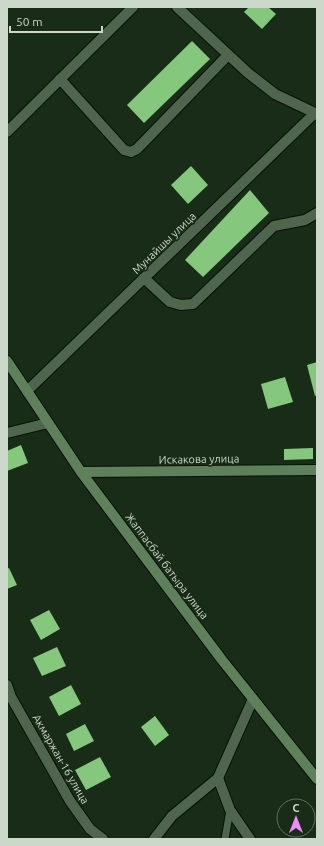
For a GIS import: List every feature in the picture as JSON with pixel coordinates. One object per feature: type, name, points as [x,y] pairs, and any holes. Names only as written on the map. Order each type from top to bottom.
[{"type":"main road","name":"Жаппасбай батыра улица","points":[[7,361],[82,472],[222,660],[317,778]]},
{"type":"main road","name":"Искакова улица","points":[[82,472],[317,470]]},
{"type":"street","points":[[7,132],[133,7]]},
{"type":"street","points":[[178,7],[228,55],[276,94],[316,114]]},
{"type":"street","points":[[60,79],[124,150],[132,152],[138,149],[228,55]]},
{"type":"street","name":"Мунайшы улица","points":[[27,391],[316,114]]},
{"type":"street","points":[[144,278],[170,302],[181,305],[193,304],[274,226],[305,220],[317,213]]},
{"type":"street","points":[[7,433],[48,423]]},
{"type":"street","name":"Акмаржан-16 улица","points":[[7,685],[12,697],[70,800],[90,829],[103,839]]},
{"type":"street","points":[[154,839],[172,816],[218,778],[253,699]]},
{"type":"street","points":[[218,778],[230,810],[250,839]]},
{"type":"lane","points":[[225,839],[230,810]]},
{"type":"building","points":[[249,7],[268,7],[276,14],[262,29],[244,12]]},
{"type":"building","points":[[192,41],[210,59],[144,123],[127,105]]},
{"type":"building","points":[[191,166],[208,185],[188,204],[171,185]]},
{"type":"building","points":[[250,190],[269,213],[203,277],[185,260]]},
{"type":"building","points":[[317,362],[317,395],[315,396],[307,365]]},
{"type":"building","points":[[285,377],[293,402],[268,409],[261,384]]},
{"type":"building","points":[[21,445],[28,463],[7,471],[7,451]]},
{"type":"building","points":[[313,448],[313,459],[284,460],[284,449]]},
{"type":"building","points":[[9,568],[17,585],[7,589],[7,569]]},
{"type":"building","points":[[49,610],[60,629],[41,640],[30,620]]},
{"type":"building","points":[[57,647],[66,666],[42,676],[33,658]]},
{"type":"building","points":[[71,685],[81,704],[59,716],[49,697]]},
{"type":"building","points":[[155,716],[169,735],[155,746],[141,727]]},
{"type":"building","points":[[85,724],[94,741],[74,751],[66,734]]},
{"type":"building","points":[[100,757],[111,777],[86,790],[75,770]]}]
